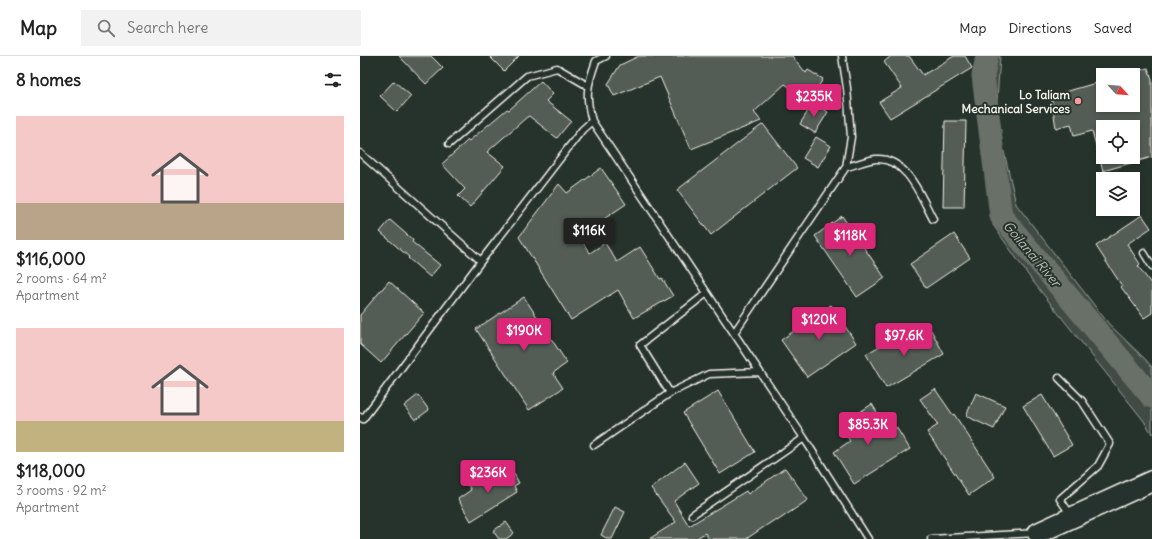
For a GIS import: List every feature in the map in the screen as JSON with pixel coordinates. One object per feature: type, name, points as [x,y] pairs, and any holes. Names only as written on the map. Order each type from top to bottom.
[{"type":"main road","points":[[1038,533],[1152,481]]},
{"type":"lane","points":[[606,56],[596,61],[588,81],[587,104],[592,121],[804,438],[868,539]]},
{"type":"lane","points":[[734,333],[846,167],[852,137],[842,56]]},
{"type":"lane","points":[[448,144],[527,76],[557,68],[588,86]]},
{"type":"lane","points":[[360,417],[363,419],[481,261],[582,130],[592,121]]},
{"type":"lane","points":[[360,153],[481,261]]},
{"type":"lane","points":[[846,167],[877,159],[893,161],[910,177],[934,219]]},
{"type":"lane","points":[[1144,254],[1152,266]]},
{"type":"lane","points":[[670,393],[640,345],[707,293]]},
{"type":"lane","points":[[594,445],[670,393],[709,374],[759,372]]},
{"type":"lane","points":[[1059,378],[1082,401],[1110,444],[1098,466],[1060,499],[1072,517]]},
{"type":"lane","points":[[692,515],[804,438]]},
{"type":"lane","points":[[931,539],[1038,533]]},
{"type":"shaded area","points":[[977,56],[1000,56],[996,116],[1016,204],[1108,323],[1152,367],[1152,434],[1144,421],[1031,279],[993,225],[977,98]]},
{"type":"building","points":[[399,56],[431,56],[443,68],[426,84]]},
{"type":"building","points":[[489,56],[519,56],[504,71]]},
{"type":"building","points":[[639,56],[792,56],[806,73],[808,70],[823,79],[810,100],[785,84],[754,112],[761,121],[691,149],[660,77],[614,96],[608,84],[620,65]]},
{"type":"building","points":[[891,56],[909,56],[923,75],[954,56],[965,56],[972,68],[890,118],[879,102],[902,88],[884,62]]},
{"type":"building","name":"Lo Taliam Mechanical Services","points":[[1148,68],[1152,80],[1152,157],[1140,160],[1140,120],[1096,120],[1096,146],[1092,131],[1074,136],[1071,124],[1056,128],[1051,96],[1096,83],[1096,112],[1140,112],[1140,70]]},
{"type":"building","points":[[394,81],[411,96],[397,112],[380,96]]},
{"type":"building","points":[[541,81],[553,94],[546,101],[571,121],[557,138],[529,116],[527,117],[487,152],[505,166],[470,207],[458,196],[465,189],[442,164],[468,140],[469,141],[507,109],[509,110]]},
{"type":"building","points":[[813,103],[828,112],[815,133],[800,124]]},
{"type":"building","points":[[945,121],[966,121],[964,207],[943,207]]},
{"type":"building","points":[[763,124],[797,168],[711,235],[677,190]]},
{"type":"building","points":[[816,137],[831,146],[818,167],[803,158]]},
{"type":"building","name":"Lo Taliam Mechanical Services","points":[[1101,164],[1128,164],[1103,171]]},
{"type":"building","points":[[601,168],[626,204],[579,236],[590,253],[605,243],[617,262],[640,247],[660,279],[662,278],[673,296],[634,318],[618,290],[571,320],[519,237],[559,184],[567,193]]},
{"type":"building","points":[[1142,215],[1151,228],[1127,244],[1140,264],[1138,266],[1152,285],[1152,313],[1144,318],[1121,287],[1122,286],[1096,246]]},
{"type":"building","points":[[842,216],[885,278],[857,297],[815,236]]},
{"type":"building","points":[[390,220],[413,240],[412,242],[440,265],[430,277],[380,232]]},
{"type":"building","points":[[954,234],[970,258],[926,288],[910,264]]},
{"type":"building","points":[[389,281],[424,313],[381,363],[360,344],[360,315]]},
{"type":"building","points":[[524,297],[567,363],[553,373],[563,388],[529,410],[476,329]]},
{"type":"building","points":[[831,305],[856,343],[807,377],[781,340]]},
{"type":"building","points":[[931,330],[944,354],[886,388],[866,354],[904,332],[910,342]]},
{"type":"building","points":[[935,389],[953,415],[954,414],[995,477],[969,495],[927,432],[938,425],[920,399]]},
{"type":"building","points":[[718,391],[755,452],[720,474],[683,413]]},
{"type":"building","points":[[976,393],[1005,406],[994,429],[966,416]]},
{"type":"building","points":[[418,395],[429,410],[415,420],[404,406]]},
{"type":"building","points":[[1042,395],[1072,445],[1053,456],[1023,406]]},
{"type":"building","points":[[872,404],[878,414],[872,418],[883,435],[896,427],[910,449],[854,484],[834,452],[850,441],[840,425]]},
{"type":"building","points":[[685,462],[699,483],[674,501],[689,526],[746,491],[748,494],[785,468],[808,500],[777,521],[776,519],[746,539],[709,539],[705,533],[695,539],[649,539],[676,522],[651,488]]},
{"type":"building","points":[[509,471],[511,475],[514,474],[519,483],[514,486],[517,492],[471,521],[458,499],[471,490],[466,482],[476,476],[482,485]]},
{"type":"building","points":[[615,507],[625,512],[612,539],[608,539],[601,535]]},
{"type":"building","points":[[506,522],[514,533],[506,539],[499,539],[493,531]]},
{"type":"waterway","name":"Goilanai River","points":[[987,56],[983,76],[1001,216],[1152,397]]},
{"type":"place","name":"Lo Taliam Mechanical Services","points":[[1078,101]]}]
